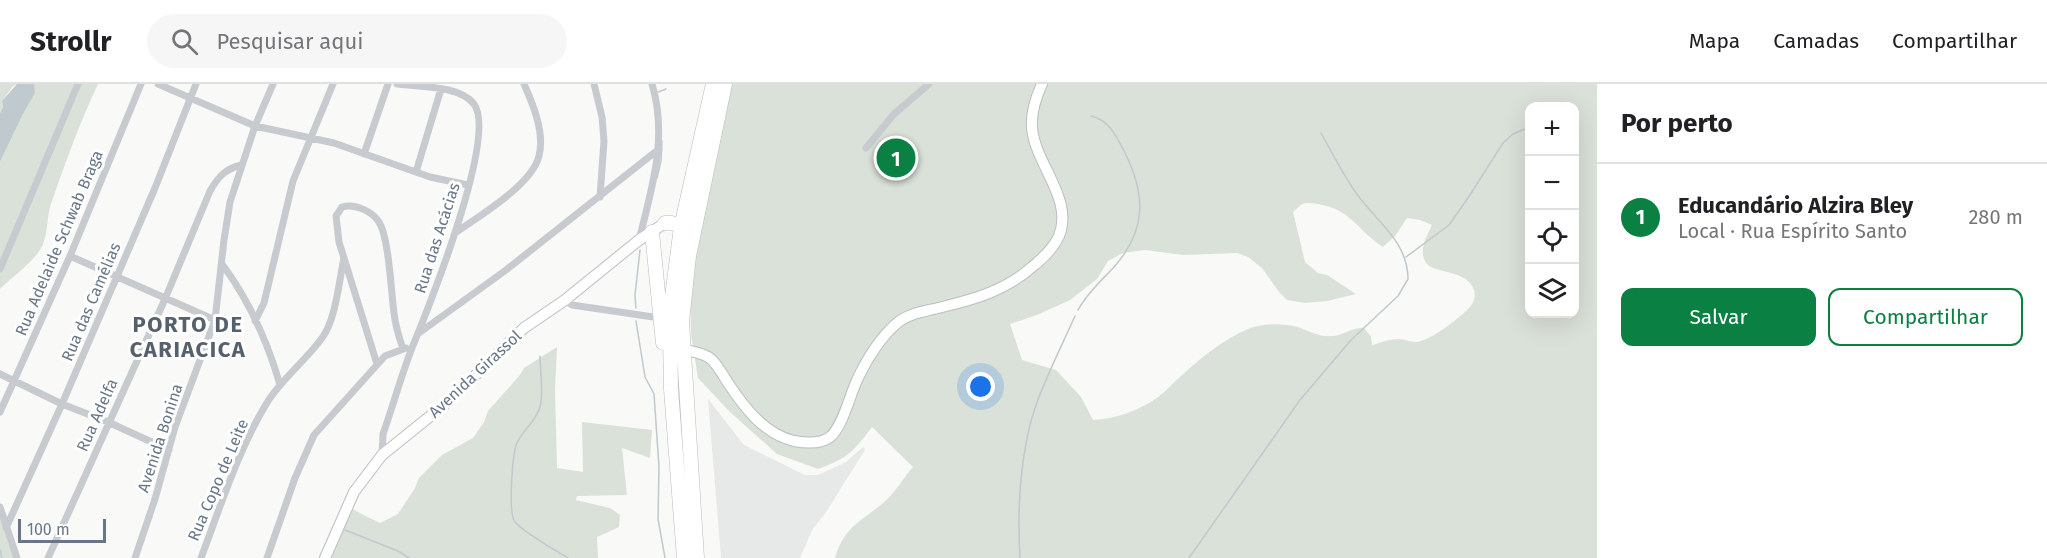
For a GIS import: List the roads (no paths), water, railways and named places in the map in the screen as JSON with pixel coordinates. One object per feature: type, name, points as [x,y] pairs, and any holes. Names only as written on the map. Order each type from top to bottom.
[{"type":"highway","points":[[684,558],[671,389],[671,314],[675,262],[681,227],[712,84]]},
{"type":"highway","points":[[697,558],[682,322],[689,256],[725,84]]},
{"type":"highway","points":[[665,223],[688,197]]},
{"type":"highway","points":[[665,223],[675,223],[687,235],[677,314],[678,319],[682,322]]},
{"type":"highway","points":[[652,232],[666,371],[671,389]]},
{"type":"street","points":[[0,269],[78,84]]},
{"type":"street","name":"Rua Adelaide Schwab Braga","points":[[0,412],[70,256],[141,84]]},
{"type":"street","points":[[158,84],[255,126],[334,143],[443,181],[468,185]]},
{"type":"street","name":"Rua das Camélias","points":[[6,528],[155,188],[196,84]]},
{"type":"street","name":"Avenida Bonina","points":[[135,558],[170,450],[175,427],[215,321],[230,202],[255,126],[273,84]]},
{"type":"street","points":[[255,321],[264,303],[293,181],[333,84]]},
{"type":"street","points":[[364,154],[388,84]]},
{"type":"street","name":"Rua das Acácias","points":[[382,455],[383,434],[412,347],[455,233],[473,168],[478,133],[478,115],[475,105],[463,95],[441,89],[397,84]]},
{"type":"street","points":[[455,233],[518,186],[537,164],[540,145],[538,130],[535,113],[524,84]]},
{"type":"street","points":[[594,84],[602,117],[604,141],[600,197]]},
{"type":"street","points":[[639,240],[657,168],[659,149],[659,121],[652,84]]},
{"type":"street","points":[[866,148],[894,114],[929,84]]},
{"type":"street","points":[[682,350],[700,354],[713,361],[752,416],[773,433],[794,441],[812,442],[828,439],[835,432],[856,381],[866,364],[887,334],[898,323],[915,314],[976,299],[1001,289],[1023,275],[1052,249],[1060,232],[1062,211],[1055,189],[1040,157],[1032,129],[1036,98],[1042,84]]},
{"type":"street","points":[[416,171],[441,89]]},
{"type":"street","points":[[419,333],[506,270],[659,149]]},
{"type":"street","name":"Rua Adelfa","points":[[48,558],[217,179],[230,168],[241,165]]},
{"type":"street","points":[[377,364],[339,242],[336,216],[342,207],[369,212],[379,222],[385,237],[395,322],[403,349]]},
{"type":"street","name":"Avenida Girassol","points":[[325,558],[354,492],[382,455],[449,401],[524,328],[565,300],[639,240],[665,223]]},
{"type":"street","points":[[70,256],[215,321]]},
{"type":"street","name":"Rua Copo de Leite","points":[[201,558],[241,453],[269,400],[323,336],[332,312],[344,258]]},
{"type":"street","points":[[222,264],[237,285],[255,321],[280,385]]},
{"type":"street","points":[[565,300],[572,305],[660,318]]},
{"type":"street","points":[[267,558],[298,470],[314,435],[389,353],[412,347]]},
{"type":"street","points":[[0,374],[62,404],[170,450]]},
{"type":"street","points":[[0,507],[17,558]]},
{"type":"waterway","points":[[658,92],[666,89]]},
{"type":"waterway","points":[[1078,310],[1090,292],[1125,253],[1133,239],[1140,211],[1136,182],[1124,151],[1107,125],[1091,116]]},
{"type":"waterway","points":[[1406,257],[1449,225],[1503,143],[1513,134],[1525,129]]},
{"type":"waterway","points":[[1189,558],[1300,400],[1351,340],[1398,296],[1408,279],[1407,266],[1398,244],[1354,189],[1321,133]]},
{"type":"waterway","points":[[657,178],[662,141]]},
{"type":"waterway","points":[[636,308],[635,295],[640,250]]},
{"type":"waterway","points":[[1020,558],[1021,479],[1031,420],[1050,370],[1075,316]]},
{"type":"waterway","points":[[636,321],[645,377],[654,394],[659,467],[658,519],[665,558]]},
{"type":"waterway","points":[[540,356],[542,388],[540,407],[518,441],[514,456],[511,495],[513,517],[525,531],[568,558]]},
{"type":"waterway","points":[[345,530],[398,551],[409,558]]},
{"type":"waterway","points":[[0,550],[2,558]]},
{"type":"place","name":"Educandário Alzira Bley","points":[[896,158]]},
{"type":"district","name":"PORTO DE CARIACICA","points":[[188,336]]}]
